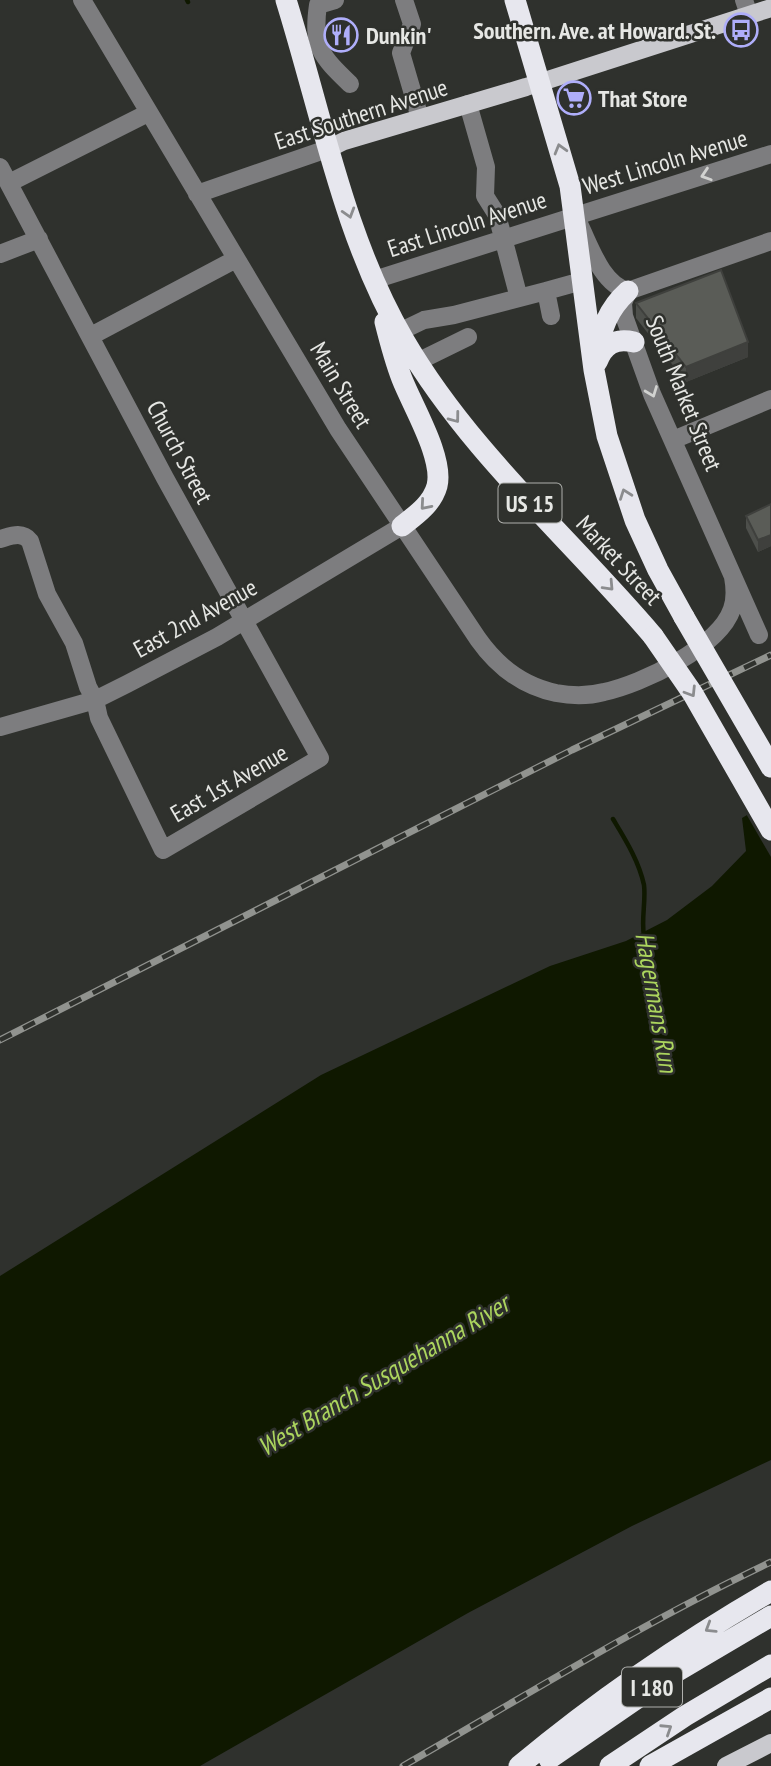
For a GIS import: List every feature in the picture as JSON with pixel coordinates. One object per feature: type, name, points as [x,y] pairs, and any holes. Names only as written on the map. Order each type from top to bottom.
[{"type":"highway","name":"US 15","points":[[286,0],[330,148]]},
{"type":"highway","name":"South Market Street","points":[[515,0],[562,155],[575,216]]},
{"type":"highway","name":"Market Street","points":[[330,148],[361,251],[399,332],[417,362],[450,411],[488,458],[653,636],[693,694],[771,830]]},
{"type":"highway","name":"Market Street","points":[[575,216],[594,370],[607,436],[625,495],[652,558],[771,767]]},
{"type":"highway","points":[[374,280],[396,362],[434,455],[438,473],[436,488],[429,503],[402,526]]},
{"type":"highway","points":[[594,370],[604,324],[614,306],[628,291]]},
{"type":"highway","points":[[594,370],[604,348],[611,342],[634,342]]},
{"type":"highway","points":[[519,1766],[572,1723],[659,1662],[771,1591]]},
{"type":"highway","name":"I 180","points":[[539,1766],[671,1675],[771,1616]]},
{"type":"highway","name":"I 180","points":[[610,1766],[685,1716],[771,1665]]},
{"type":"highway","points":[[650,1766],[771,1698]]},
{"type":"main road","name":"East Southern Avenue","points":[[330,148],[344,141],[541,82],[746,8],[771,8]]},
{"type":"main road","points":[[726,1766],[770,1744]]},
{"type":"street","name":"Main Street","points":[[82,0],[344,439],[485,649],[513,675],[534,687],[569,695],[594,694],[632,683]]},
{"type":"street","points":[[308,72],[349,84],[325,60],[314,30],[318,5],[335,0]]},
{"type":"street","points":[[404,0],[412,24],[401,52],[420,118]]},
{"type":"street","points":[[468,104],[486,167],[485,196],[497,215],[519,298]]},
{"type":"street","points":[[9,183],[148,113]]},
{"type":"street","name":"East Southern Avenue","points":[[197,194],[330,148]]},
{"type":"street","name":"West Lincoln Avenue","points":[[575,216],[771,154]]},
{"type":"street","name":"Church Street","points":[[0,167],[165,478],[320,758]]},
{"type":"street","name":"East Lincoln Avenue","points":[[374,280],[575,216]]},
{"type":"street","name":"South Market Street","points":[[575,216],[607,277],[616,287],[628,291],[624,297],[623,309],[652,394],[759,635]]},
{"type":"street","points":[[0,254],[39,239]]},
{"type":"street","points":[[628,291],[771,241]]},
{"type":"street","points":[[90,335],[236,259]]},
{"type":"street","points":[[399,332],[424,320],[454,315],[582,281]]},
{"type":"street","points":[[546,291],[551,316]]},
{"type":"street","points":[[417,362],[468,337]]},
{"type":"street","points":[[673,440],[771,399]]},
{"type":"street","name":"East 2nd Avenue","points":[[0,727],[95,700],[217,636],[402,526]]},
{"type":"street","points":[[0,539],[20,535],[26,536],[30,541],[41,578],[74,643],[95,700]]},
{"type":"street","name":"South Market Street","points":[[632,683],[677,661],[712,637],[732,609],[735,599],[733,577]]},
{"type":"street","name":"East 1st Avenue","points":[[95,700],[99,718],[163,850],[320,758]]},
{"type":"water","name":"West Branch Susquehanna River","points":[[771,801],[771,1460],[632,1526],[468,1613],[200,1766],[0,1766],[0,1276],[321,1075],[550,966],[626,941],[667,920],[712,886],[746,851],[742,818]]},
{"type":"pier","points":[[771,797],[771,857],[745,812]]},
{"type":"building","points":[[721,270],[748,342],[686,367],[636,303]]},
{"type":"building","points":[[771,504],[771,535],[758,540],[746,516]]},
{"type":"waterway","name":"Hagermans Run","points":[[613,819],[642,876],[644,936]]},
{"type":"railway","points":[[0,1040],[572,750],[771,655]]},
{"type":"railway","points":[[403,1766],[631,1634],[771,1562]]},
{"type":"place","name":"Southern. Ave. at Howard. St.","points":[[741,30]]},
{"type":"place","name":"Dunkin'","points":[[341,35]]},
{"type":"place","name":"That Store","points":[[574,98]]}]
